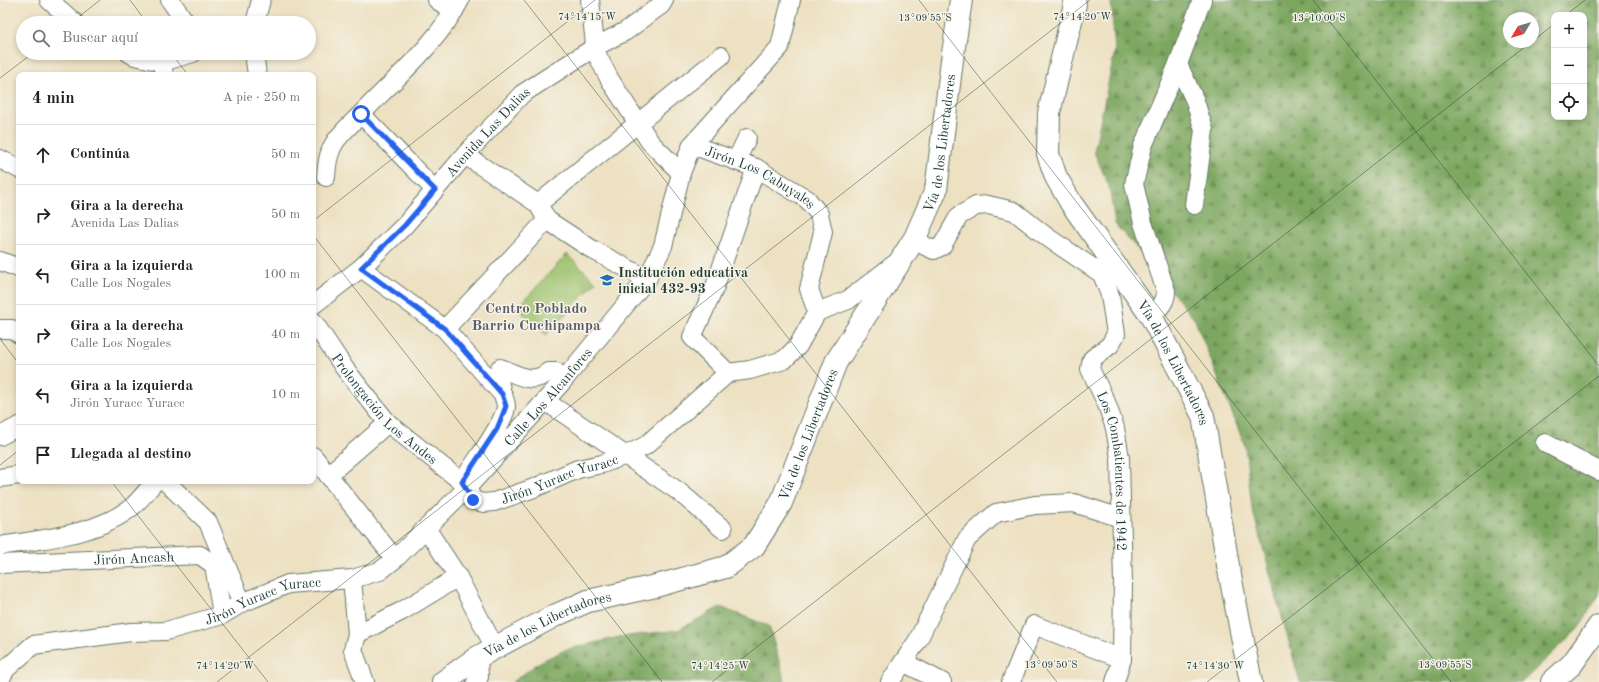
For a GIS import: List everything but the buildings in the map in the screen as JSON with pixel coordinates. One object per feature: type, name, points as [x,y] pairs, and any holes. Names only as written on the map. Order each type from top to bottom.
[{"type":"highway","name":"Vía de los Libertadores","points":[[443,682],[486,652],[554,616],[588,601],[656,586],[726,567],[754,546],[781,503],[836,362],[915,238],[936,190],[961,0]]},
{"type":"highway","name":"Vía de los Libertadores","points":[[1074,0],[1075,4],[1049,113],[1048,154],[1056,177],[1071,203],[1151,316],[1203,416],[1228,565],[1251,682]]},
{"type":"highway","points":[[1552,682],[1572,664],[1599,626]]},
{"type":"street","points":[[49,0],[67,16]]},
{"type":"street","points":[[170,0],[181,16]]},
{"type":"street","points":[[257,16],[261,0]]},
{"type":"street","points":[[326,177],[328,158],[335,142],[348,125],[361,114],[413,60],[424,51],[457,6],[436,0]]},
{"type":"street","points":[[590,0],[596,53],[610,80],[650,142],[681,173]]},
{"type":"street","name":"Avenida Las Dalias","points":[[316,303],[361,268],[405,225],[465,155],[522,94],[595,47],[626,31],[661,5],[664,0]]},
{"type":"street","points":[[692,145],[780,48],[790,0]]},
{"type":"street","points":[[1151,316],[1164,304],[1166,290],[1143,224],[1134,184],[1143,146],[1178,64],[1202,0]]},
{"type":"street","points":[[445,329],[543,212],[639,124],[721,56]]},
{"type":"street","points":[[144,60],[163,69],[180,60]]},
{"type":"street","points":[[255,60],[257,72]]},
{"type":"street","points":[[1178,64],[1195,101],[1204,130],[1194,205]]},
{"type":"street","points":[[361,114],[435,190]]},
{"type":"street","points":[[736,162],[747,138]]},
{"type":"street","name":"Jirón Los Cabuyales","points":[[692,145],[756,168],[807,199],[819,214],[823,232],[810,289],[817,312]]},
{"type":"street","name":"Calle Los Alcanfores","points":[[465,485],[545,402],[647,279],[663,246],[681,173],[692,145]]},
{"type":"street","points":[[465,155],[593,250],[647,279]]},
{"type":"street","points":[[0,159],[16,167]]},
{"type":"street","points":[[756,168],[714,289],[692,337],[728,373],[750,370],[784,360],[798,346],[817,312],[848,300],[900,260]]},
{"type":"street","points":[[915,238],[925,246],[934,250],[942,246],[959,216],[976,206],[988,205],[1014,212],[1047,237],[1102,274],[1125,278]]},
{"type":"street","points":[[0,260],[16,267]]},
{"type":"street","points":[[361,268],[445,329],[502,394]]},
{"type":"street","name":"Los Combatientes de 1942","points":[[1102,274],[1110,295],[1116,334],[1110,345],[1092,359],[1090,369],[1106,402],[1114,428],[1120,458],[1123,583],[1122,659],[1115,682]]},
{"type":"street","name":"Prolongación Los Andes","points":[[316,326],[345,369],[388,423],[465,485]]},
{"type":"street","points":[[0,329],[12,329],[16,332]]},
{"type":"street","points":[[465,485],[497,429],[506,406],[498,375],[500,368],[530,380],[541,378],[548,372],[556,372],[562,382]]},
{"type":"street","name":"Jirón Yuracc Yuracc","points":[[0,680],[6,669],[33,645],[131,632],[166,631],[222,615],[242,603],[288,584],[352,579],[380,571],[395,559],[426,528],[465,485],[473,500],[483,504],[494,502],[534,488],[578,469],[602,464],[626,455],[644,446],[728,373]]},
{"type":"street","points":[[545,402],[678,491],[723,528]]},
{"type":"street","points":[[388,423],[319,464],[395,559]]},
{"type":"street","points":[[0,436],[16,428]]},
{"type":"street","points":[[1545,443],[1599,471]]},
{"type":"street","points":[[0,478],[16,475]]},
{"type":"street","points":[[0,546],[59,537],[112,520],[133,506],[153,484]]},
{"type":"street","points":[[168,484],[208,522],[242,603]]},
{"type":"street","points":[[890,682],[918,640],[967,539],[996,513],[1035,505],[1074,503],[1121,518]]},
{"type":"street","points":[[426,528],[458,576],[486,652],[479,678],[476,682]]},
{"type":"street","name":"Jirón Ancash","points":[[0,564],[200,555],[214,565],[222,615]]},
{"type":"street","points":[[357,634],[402,611],[458,576]]},
{"type":"street","points":[[352,579],[357,634],[353,650],[365,682]]},
{"type":"street","points":[[1011,682],[1034,625],[1122,659]]},
{"type":"street","points":[[903,662],[942,682]]},
{"type":"green space","points":[[1111,0],[1599,0],[1599,595],[1578,629],[1522,682],[1300,682],[1252,508],[1245,446],[1195,320],[1143,255],[1115,224],[1109,186],[1094,152],[1115,50]]},
{"type":"green space","points":[[567,254],[596,282],[546,335],[517,308]]},
{"type":"green space","points":[[720,607],[769,626],[785,682],[512,682],[540,662],[565,650],[619,637],[678,630]]},
{"type":"place","name":"Institución educativa inicial 432-93","points":[[607,280]]},
{"type":"district","name":"Centro Poblado Barrio Cuchipampa","points":[[536,316]]},
{"type":"route","points":[[361,114],[435,190],[405,225],[361,268],[445,329],[502,394],[506,406],[497,429],[462,482],[473,500]]}]
